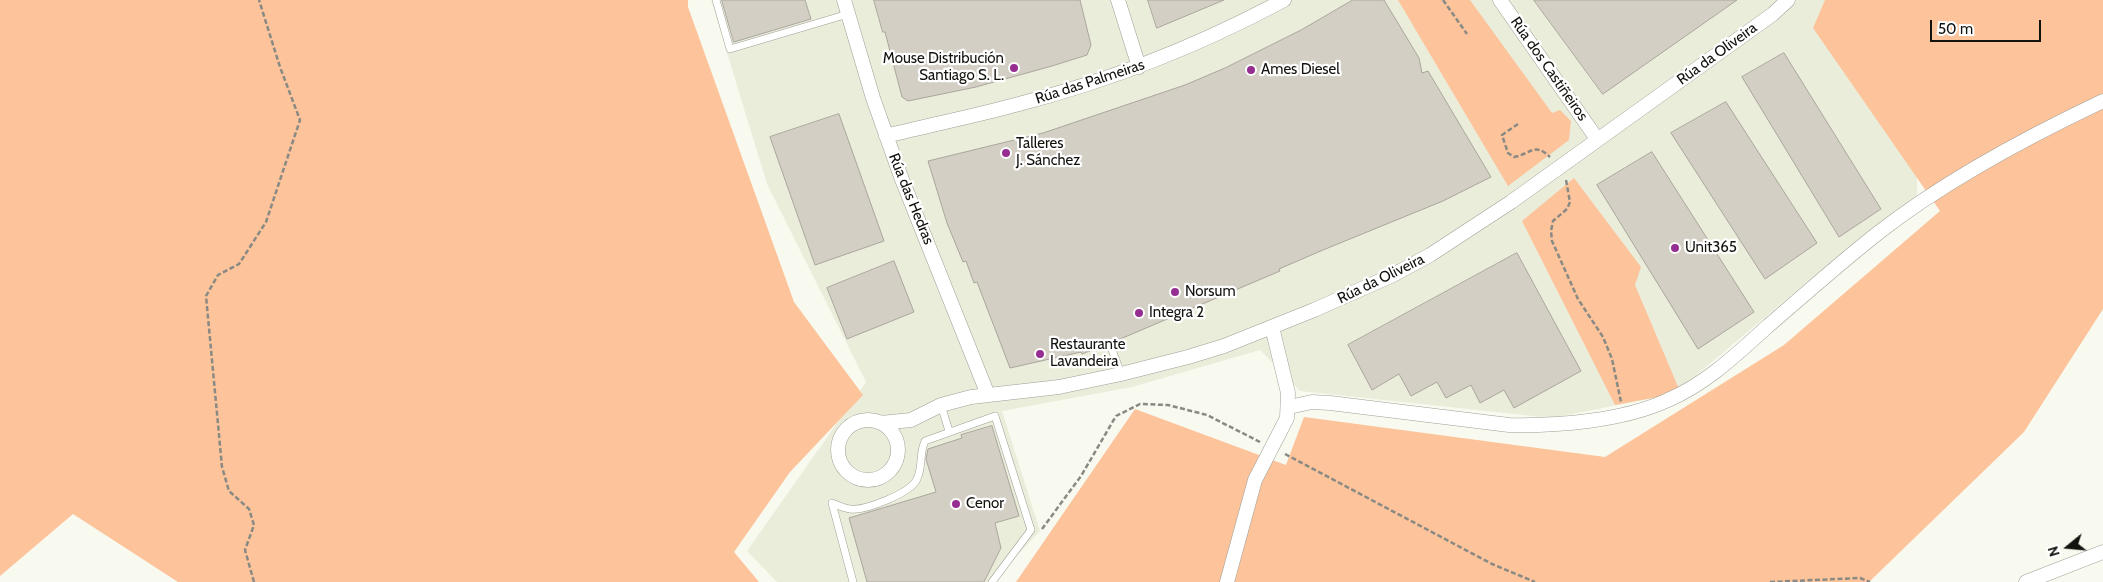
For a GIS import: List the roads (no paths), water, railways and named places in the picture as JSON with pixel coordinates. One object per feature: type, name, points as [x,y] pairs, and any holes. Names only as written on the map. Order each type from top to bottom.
[{"type":"street","name":"Rúa das Hedras","points":[[844,0],[886,136],[988,395]]},
{"type":"street","points":[[1118,0],[1139,67]]},
{"type":"street","name":"Rúa das Palmeiras","points":[[886,136],[1020,104],[1139,67],[1181,50],[1284,0]]},
{"type":"street","name":"Rúa dos Castiñeiros","points":[[1500,0],[1597,139]]},
{"type":"street","name":"Rúa da Oliveira","points":[[911,420],[897,442],[896,460],[891,469],[883,476],[863,479],[853,476],[840,460],[838,450],[840,440],[845,431],[853,424],[863,420],[882,423],[911,420],[941,405],[988,395],[1060,387],[1121,374],[1215,348],[1272,327],[1355,292],[1430,256],[1511,202],[1773,14],[1788,0]]},
{"type":"street","points":[[1289,407],[1312,402],[1330,403],[1508,425],[1564,423],[1623,414],[1667,401],[1704,381],[1848,258],[1902,215],[2023,142],[2103,101]]},
{"type":"street","points":[[1227,582],[1255,480],[1287,418],[1289,407],[1272,327]]},
{"type":"street","points":[[882,423],[889,428],[897,442]]},
{"type":"street","points":[[2026,582],[2049,578],[2103,552]]},
{"type":"lane","points":[[716,0],[730,49],[848,14]]},
{"type":"lane","points":[[1112,347],[1121,374]]},
{"type":"lane","points":[[941,405],[949,431]]},
{"type":"lane","points":[[854,582],[832,503],[852,509],[905,493],[916,482],[921,467],[921,448],[925,441],[995,416],[1031,530],[992,582]]},
{"type":"place","name":"Mouse Distribución Santiago S. L.","points":[[1014,68]]},
{"type":"place","name":"Ames Diesel","points":[[1251,70]]},
{"type":"place","name":"Talleres J. Sánchez","points":[[1006,153]]},
{"type":"place","name":"Unit365","points":[[1675,248]]},
{"type":"place","name":"Norsum","points":[[1175,292]]},
{"type":"place","name":"Integra 2","points":[[1139,313]]},
{"type":"place","name":"Restaurante Lavandeira","points":[[1040,354]]},
{"type":"place","name":"Cenor","points":[[956,504]]}]
